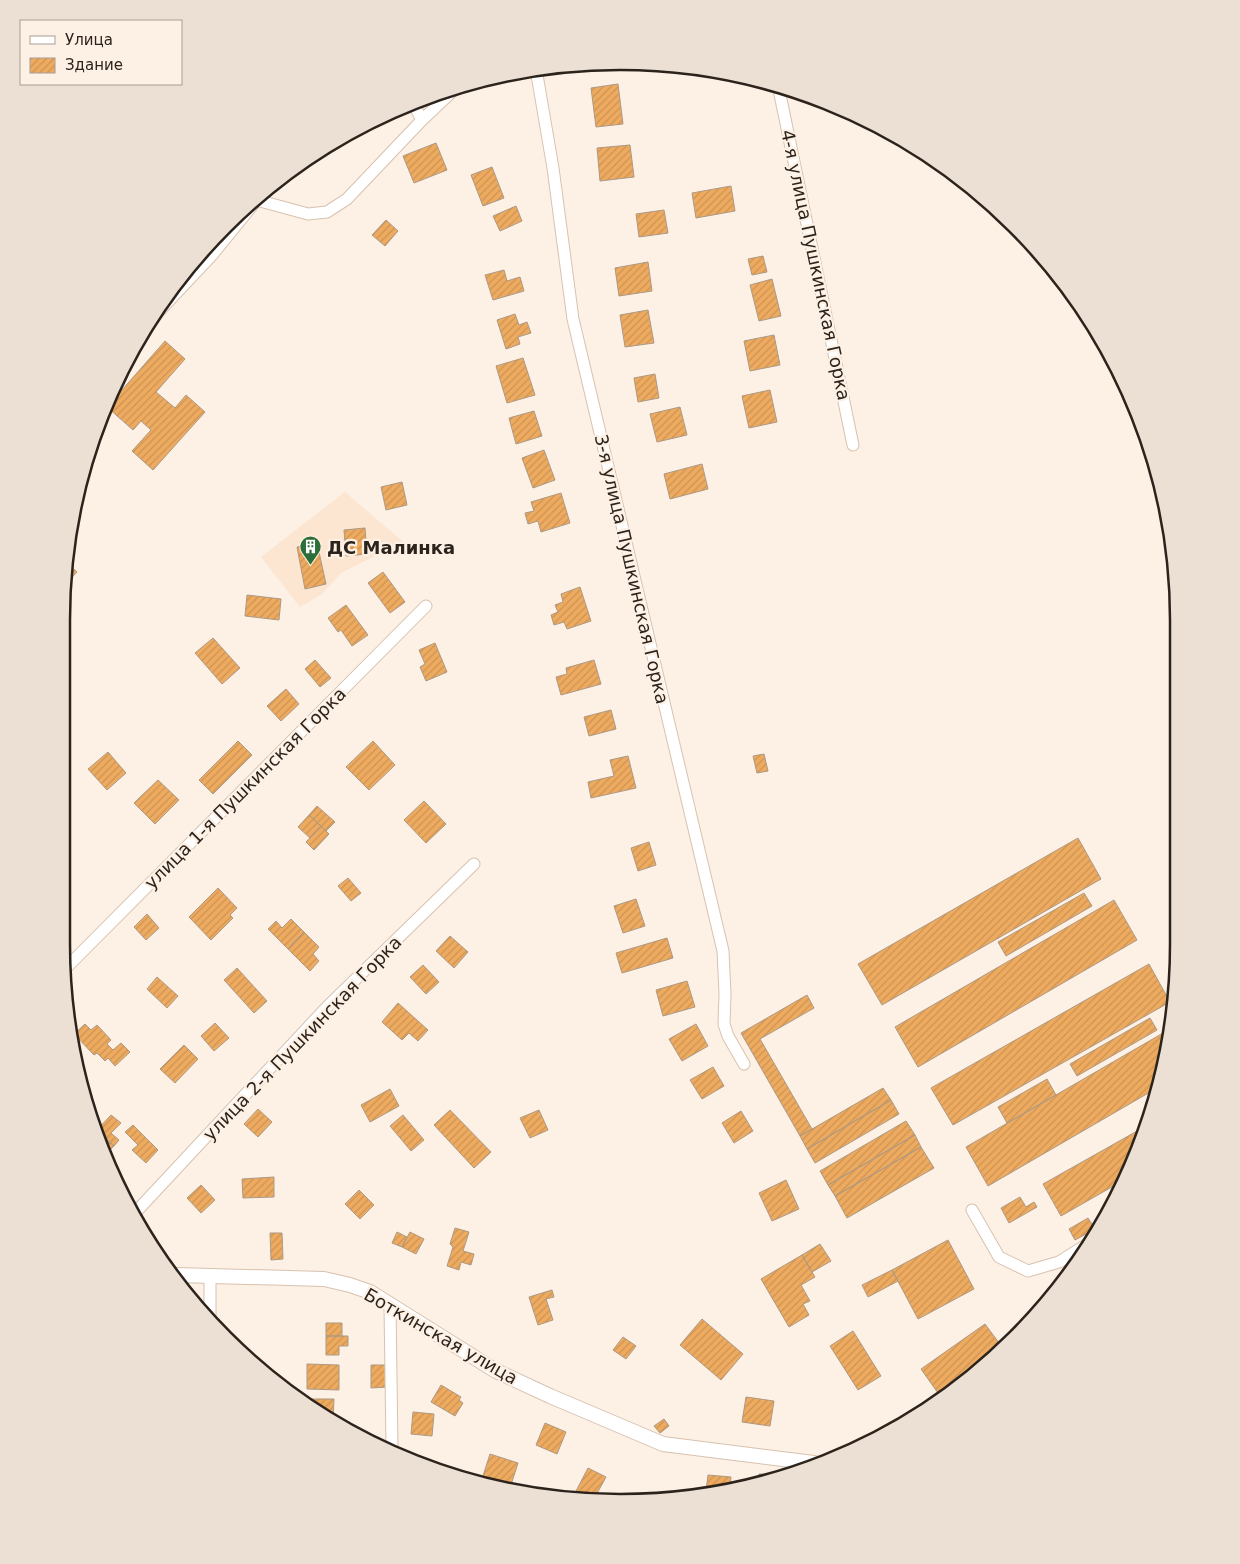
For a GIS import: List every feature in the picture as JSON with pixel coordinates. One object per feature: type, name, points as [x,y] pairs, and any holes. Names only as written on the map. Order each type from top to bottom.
[{"type":"street","name":"3-я улица Пушкинская Горка","points":[[537,77],[553,168],[573,320],[723,951],[724,1024],[728,1036],[744,1064]]},
{"type":"street","name":"4-я улица Пушкинская Горка","points":[[780,94],[854,445]]},
{"type":"street","points":[[262,202],[308,214],[327,212],[347,199],[445,98]]},
{"type":"street","points":[[416,109],[422,120]]},
{"type":"street","points":[[185,283],[212,255],[228,234]]},
{"type":"street","name":"улица 1-я Пушкинская Горка","points":[[71,964],[426,606]]},
{"type":"street","name":"улица 2-я Пушкинская Горка","points":[[139,1210],[327,1007],[474,864]]},
{"type":"street","points":[[972,1210],[999,1256],[1028,1271],[1059,1262],[1076,1251]]},
{"type":"street","name":"Боткинская улица","points":[[181,1275],[324,1279],[350,1285],[370,1292],[496,1371],[663,1444],[805,1462]]},
{"type":"street","points":[[210,1276],[210,1311]]},
{"type":"street","points":[[390,1305],[392,1444]]},
{"type":"shaded area","points":[[345,492],[403,542],[341,573],[322,594],[300,607],[261,557]]},
{"type":"building","points":[[618,84],[623,124],[596,127],[591,88]]},
{"type":"building","points":[[436,143],[447,170],[414,183],[403,156]]},
{"type":"building","points":[[630,145],[634,177],[600,181],[597,148]]},
{"type":"building","points":[[492,167],[504,198],[483,206],[471,175]]},
{"type":"building","points":[[731,186],[735,211],[696,218],[692,193]]},
{"type":"building","points":[[516,206],[522,221],[500,231],[493,216]]},
{"type":"building","points":[[664,210],[668,233],[639,237],[636,214]]},
{"type":"building","points":[[386,220],[398,231],[385,246],[372,235]]},
{"type":"building","points":[[763,256],[767,272],[752,275],[748,259]]},
{"type":"building","points":[[648,262],[652,291],[619,296],[615,268]]},
{"type":"building","points":[[504,270],[507,281],[520,277],[524,291],[493,300],[485,275]]},
{"type":"building","points":[[772,279],[781,316],[759,321],[750,285]]},
{"type":"building","points":[[648,310],[654,343],[625,347],[620,315]]},
{"type":"building","points":[[515,314],[519,325],[527,322],[531,333],[518,337],[520,344],[506,349],[497,320]]},
{"type":"building","points":[[774,335],[780,365],[750,371],[744,341]]},
{"type":"building","points":[[165,341],[185,359],[156,392],[175,408],[186,395],[205,412],[153,470],[132,451],[151,430],[141,421],[133,430],[112,411],[120,392]]},
{"type":"building","points":[[523,358],[535,395],[507,403],[496,366]]},
{"type":"building","points":[[655,374],[659,398],[638,402],[634,378]]},
{"type":"building","points":[[770,390],[777,422],[749,428],[742,396]]},
{"type":"building","points":[[680,407],[687,435],[657,442],[650,414]]},
{"type":"building","points":[[534,411],[542,436],[516,444],[509,418]]},
{"type":"building","points":[[544,450],[555,480],[533,488],[522,458]]},
{"type":"building","points":[[702,464],[708,489],[670,499],[664,474]]},
{"type":"building","points":[[402,482],[407,505],[386,510],[381,487]]},
{"type":"building","points":[[561,493],[570,523],[541,532],[538,521],[528,524],[525,513],[534,511],[531,502]]},
{"type":"building","points":[[365,528],[367,554],[346,556],[344,530]]},
{"type":"building","name":"ДС Малинка","points":[[317,543],[326,584],[305,589],[297,547]]},
{"type":"building","points":[[73,568],[77,572],[72,578]]},
{"type":"building","points":[[383,572],[405,602],[390,613],[368,583]]},
{"type":"building","points":[[580,587],[591,621],[567,629],[564,622],[554,625],[551,615],[558,612],[555,605],[563,602],[561,594]]},
{"type":"building","points":[[247,595],[281,599],[279,620],[245,616]]},
{"type":"building","points":[[346,605],[368,635],[352,646],[341,630],[338,632],[328,618]]},
{"type":"building","points":[[213,638],[240,668],[222,684],[195,653]]},
{"type":"building","points":[[435,643],[447,672],[426,681],[420,667],[425,664],[419,650]]},
{"type":"building","points":[[315,660],[331,678],[320,687],[305,669]]},
{"type":"building","points":[[594,660],[601,684],[561,695],[556,677],[567,674],[566,668]]},
{"type":"building","points":[[286,689],[299,704],[281,721],[267,706]]},
{"type":"building","points":[[611,710],[616,729],[589,736],[584,717]]},
{"type":"building","points":[[238,741],[252,755],[213,794],[199,780]]},
{"type":"building","points":[[373,741],[395,765],[369,790],[346,767]]},
{"type":"building","points":[[108,752],[126,773],[107,790],[88,769]]},
{"type":"building","points":[[764,754],[768,771],[757,773],[753,756]]},
{"type":"building","points":[[628,756],[636,788],[591,798],[588,782],[614,776],[610,760]]},
{"type":"building","points":[[158,780],[179,800],[155,824],[134,803]]},
{"type":"building","points":[[424,801],[446,824],[426,843],[404,820]]},
{"type":"building","points":[[317,806],[335,822],[326,831],[309,815]]},
{"type":"building","points":[[309,815],[321,826],[310,838],[298,827]]},
{"type":"building","points":[[321,826],[329,834],[314,850],[306,842]]},
{"type":"building","points":[[1078,838],[1101,879],[882,1005],[858,964]]},
{"type":"building","points":[[649,842],[656,865],[638,871],[631,848]]},
{"type":"building","points":[[348,878],[361,893],[351,901],[338,886]]},
{"type":"building","points":[[218,888],[237,908],[230,915],[233,918],[211,940],[189,917]]},
{"type":"building","points":[[1084,893],[1092,906],[1006,956],[998,942]]},
{"type":"building","points":[[636,899],[645,926],[623,933],[614,906]]},
{"type":"building","points":[[1114,900],[1137,940],[918,1067],[895,1027]]},
{"type":"building","points":[[147,914],[159,928],[146,940],[134,927]]},
{"type":"building","points":[[291,919],[304,932],[288,949],[268,929],[276,921],[282,928]]},
{"type":"building","points":[[304,932],[319,947],[313,954],[319,961],[310,971],[288,949]]},
{"type":"building","points":[[450,936],[468,952],[454,968],[436,951]]},
{"type":"building","points":[[667,938],[673,958],[622,973],[616,953]]},
{"type":"building","points":[[1149,964],[1167,997],[1166,1004],[953,1125],[931,1088]]},
{"type":"building","points":[[423,965],[439,982],[426,994],[410,977]]},
{"type":"building","points":[[237,968],[267,1001],[254,1013],[224,980]]},
{"type":"building","points":[[157,977],[178,996],[167,1008],[147,989]]},
{"type":"building","points":[[687,981],[695,1007],[663,1016],[656,990]]},
{"type":"building","points":[[807,995],[814,1008],[760,1039],[812,1129],[800,1136],[741,1033]]},
{"type":"building","points":[[398,1003],[428,1030],[418,1041],[409,1033],[402,1040],[382,1022]]},
{"type":"building","points":[[1150,1018],[1157,1030],[1077,1076],[1070,1064]]},
{"type":"building","points":[[215,1023],[229,1038],[214,1051],[201,1036]]},
{"type":"building","points":[[85,1024],[91,1030],[97,1025],[111,1040],[107,1044],[113,1050],[121,1043],[130,1052],[115,1066],[108,1058],[105,1061],[97,1053],[94,1055],[79,1039],[78,1031]]},
{"type":"building","points":[[696,1024],[708,1046],[682,1061],[669,1039]]},
{"type":"building","points":[[1162,1034],[1149,1093],[988,1186],[966,1147]]},
{"type":"building","points":[[184,1045],[198,1059],[175,1083],[160,1069]]},
{"type":"building","points":[[713,1067],[724,1086],[702,1099],[690,1080]]},
{"type":"building","points":[[1047,1079],[1056,1095],[1007,1123],[998,1107]]},
{"type":"building","points":[[883,1088],[891,1100],[807,1149],[800,1136]]},
{"type":"building","points":[[390,1089],[399,1106],[370,1122],[361,1105]]},
{"type":"building","points":[[891,1100],[899,1114],[815,1163],[807,1149]]},
{"type":"building","points":[[258,1109],[272,1122],[258,1137],[244,1124]]},
{"type":"building","points":[[450,1110],[491,1152],[474,1168],[434,1125]]},
{"type":"building","points":[[539,1110],[548,1130],[530,1138],[520,1118]]},
{"type":"building","points":[[741,1111],[753,1131],[734,1143],[722,1123]]},
{"type":"building","points":[[111,1115],[121,1123],[111,1133],[119,1140],[114,1146],[106,1138],[101,1126]]},
{"type":"building","points":[[403,1115],[424,1140],[411,1151],[390,1126]]},
{"type":"building","points":[[906,1121],[915,1135],[828,1185],[820,1171]]},
{"type":"building","points":[[133,1125],[158,1150],[146,1163],[132,1150],[138,1145],[125,1132]]},
{"type":"building","points":[[1137,1131],[1113,1186],[1061,1216],[1043,1184]]},
{"type":"building","points":[[915,1135],[921,1147],[835,1196],[828,1185]]},
{"type":"building","points":[[106,1140],[114,1146],[110,1150]]},
{"type":"building","points":[[921,1147],[934,1168],[847,1218],[835,1196]]},
{"type":"building","points":[[274,1177],[274,1197],[243,1198],[242,1179]]},
{"type":"building","points":[[786,1180],[799,1209],[772,1221],[759,1193]]},
{"type":"building","points":[[201,1185],[215,1200],[201,1213],[187,1198]]},
{"type":"building","points":[[359,1190],[374,1205],[360,1219],[345,1204]]},
{"type":"building","points":[[1020,1197],[1026,1207],[1034,1202],[1037,1207],[1009,1223],[1001,1208]]},
{"type":"building","points":[[1088,1218],[1092,1225],[1087,1233],[1075,1240],[1069,1229]]},
{"type":"building","points":[[455,1228],[469,1232],[463,1251],[474,1254],[471,1265],[461,1262],[459,1270],[447,1266],[453,1247],[450,1244]]},
{"type":"building","points":[[397,1232],[407,1237],[402,1247],[392,1243]]},
{"type":"building","points":[[410,1232],[424,1239],[416,1254],[402,1247]]},
{"type":"building","points":[[270,1233],[282,1233],[283,1259],[271,1260]]},
{"type":"building","points":[[948,1240],[974,1289],[918,1319],[892,1270]]},
{"type":"building","points":[[820,1244],[831,1261],[812,1272],[802,1255]]},
{"type":"building","points":[[802,1255],[815,1277],[801,1285],[810,1301],[803,1304],[809,1315],[789,1327],[761,1279]]},
{"type":"building","points":[[892,1270],[898,1281],[868,1297],[862,1285]]},
{"type":"building","points":[[552,1290],[554,1297],[546,1299],[553,1320],[538,1325],[529,1297]]},
{"type":"building","points":[[702,1319],[743,1354],[721,1380],[680,1345]]},
{"type":"building","points":[[326,1323],[342,1323],[342,1336],[326,1336]]},
{"type":"building","points":[[985,1324],[999,1343],[983,1358],[938,1393],[921,1369]]},
{"type":"building","points":[[853,1331],[881,1376],[858,1390],[830,1346]]},
{"type":"building","points":[[326,1336],[348,1336],[348,1346],[339,1346],[339,1355],[326,1355]]},
{"type":"building","points":[[623,1337],[636,1346],[626,1359],[613,1350]]},
{"type":"building","points":[[307,1364],[339,1365],[339,1390],[307,1389]]},
{"type":"building","points":[[371,1365],[389,1365],[389,1387],[371,1388]]},
{"type":"building","points":[[441,1385],[461,1397],[459,1400],[463,1403],[455,1416],[431,1402]]},
{"type":"building","points":[[746,1397],[774,1401],[770,1426],[742,1422]]},
{"type":"building","points":[[311,1399],[334,1399],[333,1413]]},
{"type":"building","points":[[413,1412],[434,1414],[432,1436],[411,1434]]},
{"type":"building","points":[[664,1419],[669,1426],[660,1433],[654,1426]]},
{"type":"building","points":[[545,1423],[566,1432],[557,1454],[536,1445]]},
{"type":"building","points":[[490,1454],[518,1463],[512,1483],[483,1476]]},
{"type":"building","points":[[588,1468],[606,1477],[597,1493],[575,1492]]},
{"type":"building","points":[[708,1475],[731,1477],[731,1482],[707,1487]]},
{"type":"place","name":"ДС Малинка","points":[[311,566]]}]
